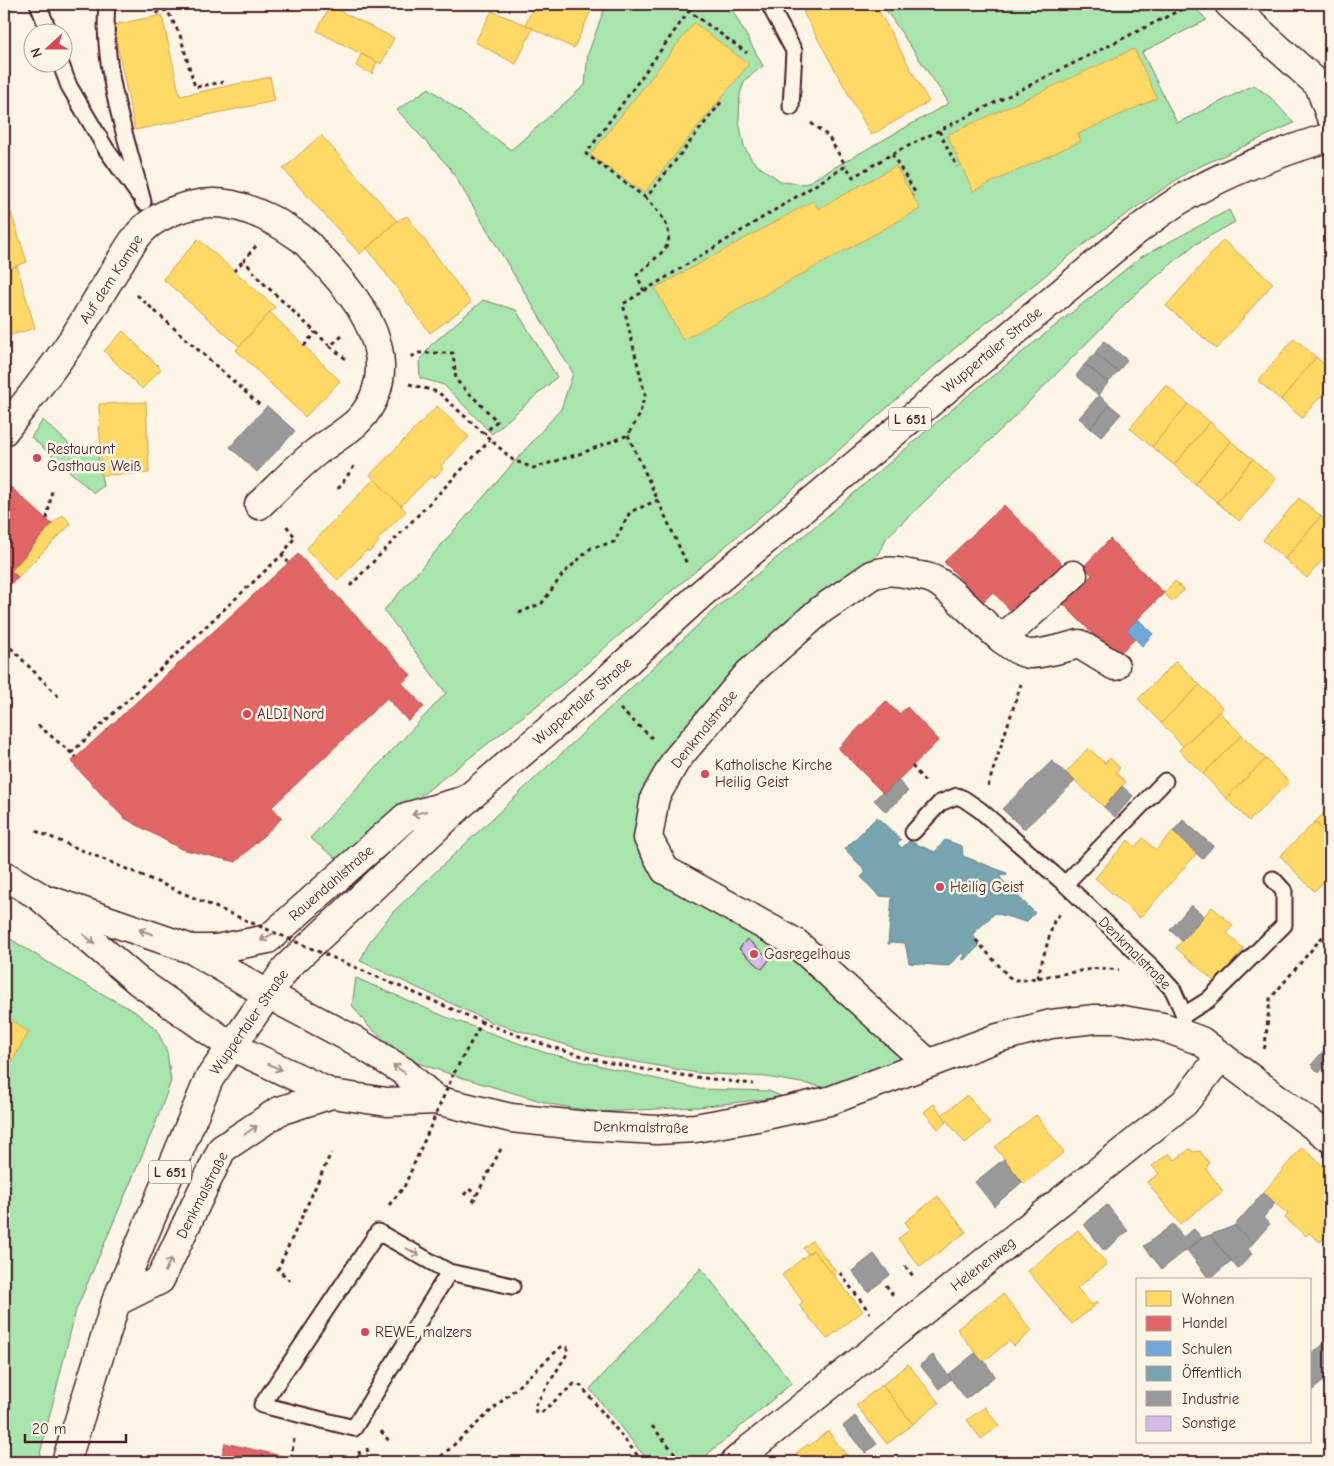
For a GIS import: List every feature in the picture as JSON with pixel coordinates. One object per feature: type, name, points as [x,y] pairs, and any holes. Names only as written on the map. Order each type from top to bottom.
[{"type":"street","points":[[1229,4],[1319,85],[1330,115]]},
{"type":"street","name":"Wuppertaler Straße","points":[[66,1462],[116,1302],[209,1078],[287,967],[466,800],[598,688],[701,594],[1128,236],[1177,202],[1216,180],[1286,150],[1330,137]]},
{"type":"street","name":"Auf dem Kampe","points":[[4,431],[59,358],[130,245],[145,227],[149,211],[177,209],[196,204],[216,202],[233,205],[276,222],[302,239],[330,269],[352,295],[366,316],[377,345],[380,370],[375,393],[360,419],[345,433],[308,459],[259,506]]},
{"type":"street","name":"Denkmalstraße","points":[[928,1063],[796,943],[665,870],[648,838],[655,797],[676,760],[749,673],[822,609],[872,575],[880,572],[900,572],[930,566],[937,581],[961,599],[1002,639],[1014,648],[1030,654]]},
{"type":"street","points":[[1002,639],[1073,575]]},
{"type":"street","points":[[1030,654],[1079,644],[1115,666]]},
{"type":"street","name":"Rauendahlstraße","points":[[191,949],[216,949],[268,939],[406,816],[466,800]]},
{"type":"street","name":"Rauendahlstraße","points":[[4,875],[39,896],[138,981],[230,1046]]},
{"type":"street","name":"Rauendahlstraße","points":[[39,896],[191,949],[267,994]]},
{"type":"street","name":"Denkmalstraße","points":[[267,994],[354,1040],[403,1070],[436,1100]]},
{"type":"street","name":"Denkmalstraße","points":[[230,1046],[332,1094],[387,1102],[436,1100],[511,1118],[559,1124],[641,1130],[695,1128],[829,1101],[994,1038],[1051,1024],[1095,1018],[1150,1024],[1181,1024],[1330,1138]]},
{"type":"street","name":"Helenenweg","points":[[735,1462],[1184,1103],[1221,1056]]},
{"type":"street","name":"Denkmalstraße","points":[[116,1302],[160,1280],[222,1149],[279,1111],[332,1094]]},
{"type":"lane","points":[[38,4],[45,22]]},
{"type":"lane","points":[[107,4],[105,20],[111,72],[149,211]]},
{"type":"lane","points":[[770,4],[794,51],[791,107]]},
{"type":"lane","points":[[64,72],[69,86],[106,149],[149,211]]},
{"type":"lane","points":[[1065,884],[1165,781]]},
{"type":"lane","name":"Denkmalstraße","points":[[913,832],[940,802],[948,798],[956,796],[980,810],[1065,884],[1174,990],[1181,1024]]},
{"type":"lane","points":[[1181,1024],[1284,925],[1284,891],[1273,879]]},
{"type":"lane","points":[[449,1272],[354,1428],[262,1405],[378,1232],[449,1272],[512,1286]]},
{"type":"path","points":[[154,4],[157,12],[167,10],[180,35],[195,87],[223,82]]},
{"type":"path","points":[[644,291],[637,275],[667,246],[668,235],[665,222],[658,210],[646,198],[586,154],[694,4]]},
{"type":"path","points":[[791,107],[828,136],[853,177],[892,154],[1192,4]]},
{"type":"path","points":[[689,11],[747,53]]},
{"type":"path","points":[[646,198],[722,101]]},
{"type":"path","points":[[939,131],[957,167]]},
{"type":"path","points":[[892,154],[915,192],[912,195]]},
{"type":"path","points":[[380,370],[408,384],[438,392],[513,460],[533,468],[582,453],[628,435],[639,416],[645,395],[623,304],[846,166]]},
{"type":"path","points":[[234,271],[276,222]]},
{"type":"path","points":[[244,260],[260,280],[330,346],[366,316]]},
{"type":"path","points":[[113,274],[261,406]]},
{"type":"path","points":[[304,346],[315,332]]},
{"type":"path","points":[[380,370],[418,353],[453,353],[456,380],[497,421],[484,434]]},
{"type":"path","points":[[628,435],[701,594]]},
{"type":"path","points":[[350,586],[490,440]]},
{"type":"path","points":[[47,519],[52,490]]},
{"type":"path","points":[[520,613],[542,603],[563,574],[591,548],[614,542],[630,512],[658,500]]},
{"type":"path","points":[[71,753],[282,556],[288,562]]},
{"type":"path","points":[[5,642],[61,699]]},
{"type":"path","points":[[980,810],[1030,654]]},
{"type":"path","points":[[598,688],[676,760]]},
{"type":"path","points":[[38,725],[76,757]]},
{"type":"path","points":[[36,831],[516,1036],[602,1061],[698,1078],[762,1085]]},
{"type":"path","points":[[1036,978],[1054,921],[1062,912]]},
{"type":"path","points":[[1245,1073],[1262,1053],[1265,1046],[1270,999],[1324,936]]},
{"type":"path","points":[[976,940],[1008,977],[1015,980],[1099,968],[1129,972],[1152,967]]},
{"type":"path","points":[[389,1205],[404,1187],[453,1075],[482,1022]]},
{"type":"path","points":[[473,1202],[500,1151]]},
{"type":"path","points":[[290,1280],[278,1269],[331,1153]]},
{"type":"path","points":[[464,1195],[469,1189],[477,1195]]},
{"type":"path","points":[[840,1273],[889,1339]]},
{"type":"path","points":[[435,1462],[561,1347],[567,1347],[567,1354],[535,1406],[536,1412],[542,1412],[574,1384],[581,1386],[643,1462]]},
{"type":"path","points":[[652,1426],[682,1462]]},
{"type":"path","points":[[364,1462],[373,1445]]},
{"type":"green space","points":[[606,4],[729,4],[763,66],[745,80],[740,94],[739,121],[744,146],[757,165],[782,182],[805,184],[949,103],[882,4],[1154,4],[1162,11],[1168,4],[1191,4],[1207,20],[1142,52],[1177,123],[1254,85],[1270,97],[1294,123],[1188,172],[1093,237],[955,348],[822,465],[544,700],[338,860],[310,838],[446,693],[384,610],[561,409],[573,373],[450,168],[397,110],[429,88],[511,150],[585,85],[588,54]]},
{"type":"green space","points":[[1229,210],[1235,222],[1194,245],[1132,297],[1010,421],[887,537],[870,569],[854,577],[652,795],[662,874],[792,946],[915,1054],[824,1087],[766,1077],[698,1073],[603,1056],[491,1022],[360,961],[370,941],[393,912],[717,607],[825,518],[965,398],[1141,257]]},
{"type":"green space","points":[[483,300],[516,310],[557,377],[492,434],[444,385],[420,378],[419,362],[431,345]]},
{"type":"green space","points":[[43,420],[78,452],[97,450],[103,486],[94,493],[31,437]]},
{"type":"green space","points":[[4,935],[75,979],[134,1011],[157,1030],[167,1052],[171,1081],[155,1125],[76,1310],[38,1462],[4,1462]]},
{"type":"green space","points":[[356,978],[446,1017],[546,1053],[700,1089],[769,1091],[783,1097],[698,1107],[598,1112],[554,1105],[409,1060],[369,1027],[352,1005]]},
{"type":"green space","points":[[701,1268],[792,1383],[709,1453],[703,1462],[649,1462],[590,1389]]},
{"type":"building: Wohnen","points":[[535,4],[594,4],[574,48],[525,25]]},
{"type":"building: Wohnen","points":[[817,4],[875,4],[929,102],[871,135],[803,12]]},
{"type":"building: Wohnen","points":[[330,6],[394,38],[381,64],[317,31]]},
{"type":"building: Wohnen","points":[[492,11],[533,28],[516,64],[475,42]]},
{"type":"building: Wohnen","points":[[162,15],[180,96],[270,77],[275,101],[135,130],[113,25]]},
{"type":"building: Wohnen","points":[[694,23],[749,64],[644,193],[590,155]]},
{"type":"building: Wohnen","points":[[1134,49],[1157,98],[1078,134],[1081,141],[973,191],[947,135]]},
{"type":"building: Wohnen","points":[[361,54],[377,62],[372,74],[356,66]]},
{"type":"building: Wohnen","points":[[321,135],[397,221],[360,254],[283,169]]},
{"type":"building: Wohnen","points":[[896,166],[920,209],[683,340],[655,288],[813,201],[818,209]]},
{"type":"building: Wohnen","points":[[4,191],[27,262],[4,270]]},
{"type":"building: Wohnen","points":[[407,216],[471,303],[430,333],[367,248],[397,221]]},
{"type":"building: Wohnen","points":[[198,239],[275,307],[240,347],[163,279]]},
{"type":"building: Wohnen","points":[[1223,240],[1273,283],[1217,349],[1166,306]]},
{"type":"building: Wohnen","points":[[17,266],[35,328],[4,337],[4,270]]},
{"type":"building: Wohnen","points":[[270,312],[340,381],[305,417],[236,350]]},
{"type":"building: Wohnen","points":[[123,331],[161,369],[142,389],[104,351]]},
{"type":"building: Wohnen","points":[[1294,338],[1316,357],[1281,400],[1258,381]]},
{"type":"building: Wohnen","points":[[1316,357],[1330,369],[1330,385],[1302,418],[1281,400]]},
{"type":"building: Wohnen","points":[[1166,385],[1188,404],[1152,447],[1130,428]]},
{"type":"building: Wohnen","points":[[146,402],[149,473],[101,475],[99,404]]},
{"type":"building: Wohnen","points":[[1188,404],[1210,422],[1174,465],[1152,447]]},
{"type":"building: Wohnen","points":[[437,406],[469,437],[441,466],[443,469],[434,478],[431,476],[401,506],[370,475]]},
{"type":"building: Wohnen","points":[[1210,422],[1231,441],[1195,484],[1174,465]]},
{"type":"building: Wohnen","points":[[1231,441],[1253,459],[1217,502],[1195,484]]},
{"type":"building: Wohnen","points":[[1253,459],[1276,479],[1239,521],[1217,502]]},
{"type":"building: Wohnen","points":[[374,479],[406,511],[377,540],[379,542],[369,552],[367,550],[338,580],[306,549]]},
{"type":"building: Wohnen","points":[[1299,498],[1321,516],[1285,559],[1263,540]]},
{"type":"building: Wohnen","points":[[63,515],[71,524],[18,577],[11,571],[52,524]]},
{"type":"building: Wohnen","points":[[1321,516],[1330,524],[1330,551],[1307,578],[1285,559]]},
{"type":"building: Wohnen","points":[[1175,581],[1184,590],[1172,602],[1164,593]]},
{"type":"building: Wohnen","points":[[1176,661],[1200,685],[1161,723],[1138,699]]},
{"type":"building: Wohnen","points":[[1200,685],[1223,708],[1183,746],[1161,723]]},
{"type":"building: Wohnen","points":[[1219,712],[1242,735],[1203,774],[1179,750]]},
{"type":"building: Wohnen","points":[[1242,735],[1266,759],[1226,798],[1203,774]]},
{"type":"building: Wohnen","points":[[1088,748],[1105,763],[1110,758],[1120,768],[1116,773],[1126,782],[1104,807],[1066,773]]},
{"type":"building: Wohnen","points":[[1266,759],[1289,782],[1249,821],[1226,798]]},
{"type":"building: Wohnen","points":[[1330,809],[1330,838],[1315,822]]},
{"type":"building: Wohnen","points":[[1315,822],[1330,838],[1330,876],[1314,891],[1280,856]]},
{"type":"building: Wohnen","points":[[1173,831],[1197,853],[1140,918],[1095,878],[1128,840],[1135,847],[1143,838],[1156,850]]},
{"type":"building: Wohnen","points":[[1212,907],[1233,925],[1227,933],[1244,949],[1215,982],[1176,948]]},
{"type":"building: Wohnen","points":[[4,1016],[29,1032],[4,1075]]},
{"type":"building: Wohnen","points":[[967,1095],[990,1123],[965,1143],[942,1115]]},
{"type":"building: Wohnen","points":[[934,1104],[947,1121],[938,1129],[924,1112]]},
{"type":"building: Wohnen","points":[[1036,1115],[1064,1152],[1024,1184],[995,1147]]},
{"type":"building: Wohnen","points":[[1302,1147],[1330,1172],[1330,1231],[1320,1242],[1309,1233],[1306,1236],[1285,1218],[1288,1214],[1263,1193]]},
{"type":"building: Wohnen","points":[[1190,1149],[1193,1152],[1200,1151],[1209,1163],[1206,1169],[1223,1191],[1180,1224],[1147,1182],[1159,1174],[1152,1166],[1169,1153],[1175,1160]]},
{"type":"building: Wohnen","points":[[938,1196],[966,1232],[920,1267],[898,1239],[910,1229],[905,1222]]},
{"type":"building: Wohnen","points":[[1078,1230],[1107,1264],[1077,1288],[1092,1305],[1097,1301],[1098,1303],[1072,1324],[1028,1271]]},
{"type":"building: Wohnen","points":[[812,1241],[837,1272],[833,1275],[813,1250],[808,1254],[803,1248]]},
{"type":"building: Wohnen","points":[[813,1250],[863,1311],[827,1339],[799,1305],[803,1302],[782,1275]]},
{"type":"building: Wohnen","points":[[1003,1294],[1032,1331],[1014,1346],[1009,1341],[983,1362],[957,1329]]},
{"type":"building: Wohnen","points":[[908,1364],[939,1403],[913,1424],[882,1385]]},
{"type":"building: Wohnen","points":[[882,1385],[913,1424],[887,1444],[856,1405]]},
{"type":"building: Wohnen","points":[[985,1407],[999,1426],[981,1439],[967,1420]]},
{"type":"building: Wohnen","points":[[828,1431],[852,1462],[788,1462],[798,1455],[796,1453],[808,1444],[809,1446]]},
{"type":"building: Handel","points":[[4,481],[52,524],[11,571],[18,577],[4,590]]},
{"type":"building: Handel","points":[[1004,505],[1062,564],[1012,612],[993,592],[983,602],[944,562]]},
{"type":"building: Handel","points":[[1110,539],[1164,593],[1127,630],[1135,639],[1116,657],[1063,604],[1092,575],[1084,566]]},
{"type":"building: Handel","name":"ALDI Nord","points":[[298,554],[411,675],[402,683],[424,707],[408,721],[387,698],[272,807],[282,818],[236,862],[181,849],[124,818],[71,762]]},
{"type":"building: Handel","points":[[886,701],[899,714],[907,707],[939,740],[884,794],[838,748]]},
{"type":"building: Handel","points":[[225,1443],[291,1458],[308,1462],[220,1462]]},
{"type":"building: Schulen","points":[[1138,619],[1153,634],[1142,646],[1127,630]]},
{"type":"building: Öffentlich","name":"Heilig Geist","points":[[877,817],[901,840],[897,843],[902,848],[909,841],[935,852],[945,840],[962,846],[963,856],[1007,873],[1006,876],[1002,874],[1000,878],[1035,913],[1026,922],[995,913],[973,934],[979,946],[964,960],[962,959],[965,955],[962,953],[948,966],[909,963],[905,943],[890,942],[888,944],[892,897],[879,896],[861,877],[866,872],[845,849]]},
{"type":"building: Industrie","points":[[1104,341],[1127,360],[1118,372],[1095,353]]},
{"type":"building: Industrie","points":[[1095,353],[1118,372],[1108,383],[1085,364]]},
{"type":"building: Industrie","points":[[1085,364],[1108,383],[1098,395],[1076,376]]},
{"type":"building: Industrie","points":[[1099,395],[1110,405],[1090,428],[1079,418]]},
{"type":"building: Industrie","points":[[1110,405],[1121,414],[1101,437],[1090,428]]},
{"type":"building: Industrie","points":[[267,406],[295,431],[257,472],[230,447]]},
{"type":"building: Industrie","points":[[1052,761],[1075,781],[1024,829],[1002,809]]},
{"type":"building: Industrie","points":[[898,780],[908,791],[886,812],[874,800],[882,792],[884,794]]},
{"type":"building: Industrie","points":[[1122,786],[1133,796],[1115,817],[1104,807]]},
{"type":"building: Industrie","points":[[1183,820],[1213,846],[1202,859],[1173,831]]},
{"type":"building: Industrie","points":[[1191,905],[1204,916],[1182,941],[1170,930]]},
{"type":"building: Industrie","points":[[1325,1049],[1330,1053],[1330,1059],[1319,1073],[1311,1065]]},
{"type":"building: Industrie","points":[[1004,1159],[1022,1182],[994,1206],[975,1182]]},
{"type":"building: Industrie","points":[[1263,1193],[1275,1203],[1263,1218],[1270,1224],[1253,1243],[1234,1226]]},
{"type":"building: Industrie","points":[[1107,1205],[1128,1231],[1104,1251],[1084,1224]]},
{"type":"building: Industrie","points":[[1173,1224],[1183,1237],[1194,1229],[1202,1238],[1162,1269],[1144,1246]]},
{"type":"building: Industrie","points":[[1234,1226],[1253,1243],[1248,1249],[1252,1254],[1238,1269],[1210,1235]]},
{"type":"building: Industrie","points":[[1210,1235],[1231,1261],[1210,1278],[1208,1278],[1187,1250],[1202,1238]]},
{"type":"building: Industrie","points":[[874,1254],[890,1275],[868,1292],[852,1271]]},
{"type":"building: Industrie","points":[[1330,1339],[1330,1376],[1312,1390],[1312,1353]]},
{"type":"building: Industrie","points":[[975,1353],[984,1361],[995,1376],[966,1399],[948,1375]]},
{"type":"building: Industrie","points":[[933,1355],[951,1379],[939,1389],[920,1365]]},
{"type":"building: Industrie","points":[[855,1416],[877,1444],[865,1453],[843,1426]]},
{"type":"building: Sonstige","name":"Gasregelhaus","points":[[747,939],[770,959],[762,969],[739,949]]},
{"type":"place","name":"Restaurant Gasthaus Weiß","points":[[37,458]]},
{"type":"place","name":"ALDI Nord","points":[[247,714]]},
{"type":"place","name":"Katholische Kirche Heilig Geist","points":[[705,774]]},
{"type":"place","name":"Heilig Geist","points":[[940,887]]},
{"type":"place","name":"Gasregelhaus","points":[[754,954]]},
{"type":"place","name":"REWE, malzers","points":[[365,1332]]}]
